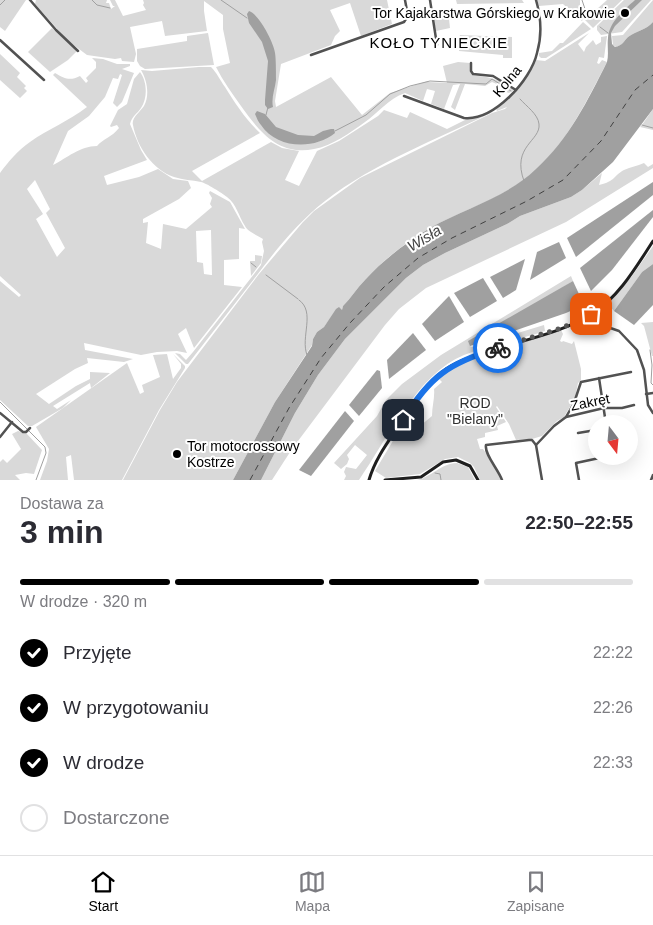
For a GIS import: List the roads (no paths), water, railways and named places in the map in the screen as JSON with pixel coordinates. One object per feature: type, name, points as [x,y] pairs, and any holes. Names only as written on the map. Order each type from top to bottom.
[{"type":"main road","points":[[369,480],[376,460],[428,384],[446,369],[470,357],[564,327],[591,314],[610,300],[617,292],[631,275],[653,241]]},
{"type":"main road","points":[[385,480],[421,476],[443,462],[456,460],[470,466],[478,480]]},
{"type":"street","points":[[30,0],[56,30],[78,51]]},
{"type":"street","points":[[311,54],[404,22],[408,16],[405,0]]},
{"type":"street","points":[[430,0],[437,45]]},
{"type":"street","name":"Kolna","points":[[404,96],[469,118],[494,110],[516,90],[530,69],[538,51],[540,27],[536,0]]},
{"type":"street","points":[[0,40],[44,80]]},
{"type":"street","points":[[471,63],[473,74],[493,76],[516,90]]},
{"type":"street","points":[[591,314],[596,324],[619,331],[637,350],[644,370],[648,406],[653,412]]},
{"type":"street","points":[[566,417],[581,382],[631,372]]},
{"type":"street","points":[[599,378],[605,415]]},
{"type":"street","points":[[646,394],[653,393]]},
{"type":"street","name":"Zakręt","points":[[536,445],[554,426],[566,417],[604,408],[622,408],[634,405]]},
{"type":"street","points":[[0,413],[20,430],[26,432],[30,428]]},
{"type":"street","points":[[0,438],[12,422]]},
{"type":"street","points":[[578,433],[588,431]]},
{"type":"street","points":[[502,480],[494,462],[485,450],[486,445],[529,440],[532,440],[536,445],[542,480]]},
{"type":"street","points":[[579,480],[576,463],[588,461]]},
{"type":"street","points":[[651,480],[653,475]]},
{"type":"water","name":"Wisła","points":[[635,0],[642,0],[615,26],[611,33],[612,44],[615,47],[619,46],[628,37],[653,22],[653,109],[613,162],[582,190],[571,197],[520,216],[445,253],[423,265],[406,278],[345,339],[318,375],[295,413],[261,480],[233,480],[275,402],[312,346],[317,332],[324,327],[336,309],[339,307],[342,310],[343,306],[362,283],[387,258],[404,245],[443,221],[512,188],[548,157],[577,118],[607,62],[608,38],[611,27]]},
{"type":"water","points":[[249,11],[257,17],[265,29],[275,53],[276,80],[273,107],[268,109],[265,105],[265,100],[268,61],[262,42],[249,23],[247,14]]},
{"type":"water","points":[[257,111],[265,114],[276,127],[298,135],[314,136],[331,129],[334,129],[335,133],[317,142],[307,144],[286,143],[268,133],[258,121],[255,114]]},
{"type":"water","points":[[653,182],[653,195],[576,257],[567,238]]},
{"type":"water","points":[[653,210],[653,217],[612,270],[591,291],[580,268]]},
{"type":"water","points":[[559,242],[566,258],[530,280],[537,252]]},
{"type":"water","points":[[525,259],[516,290],[503,298],[490,277]]},
{"type":"water","points":[[653,264],[653,305],[634,325],[614,311],[642,272]]},
{"type":"water","points":[[483,278],[497,301],[470,317],[454,293]]},
{"type":"water","points":[[573,281],[584,305],[470,346],[468,341]]},
{"type":"water","points":[[449,296],[464,322],[435,341],[422,324]]},
{"type":"water","points":[[413,333],[426,350],[389,379],[387,360]]},
{"type":"water","points":[[377,370],[380,371],[382,388],[359,416],[349,405]]},
{"type":"water","points":[[345,411],[354,421],[311,476],[299,470]]},
{"type":"waterway","points":[[0,5],[5,0]]},
{"type":"waterway","points":[[92,0],[97,5],[110,8]]},
{"type":"waterway","points":[[221,0],[247,18]]},
{"type":"waterway","points":[[582,0],[586,12]]},
{"type":"waterway","points":[[600,27],[608,33]]},
{"type":"waterway","points":[[335,131],[366,115],[390,94],[430,81],[486,84],[492,79],[511,91]]},
{"type":"waterway","points":[[520,99],[534,114],[539,124],[536,135],[527,146],[521,160],[524,181]]},
{"type":"waterway","points":[[266,115],[268,107]]},
{"type":"waterway","points":[[642,125],[653,128]]},
{"type":"waterway","points":[[251,263],[256,267]]},
{"type":"waterway","points":[[266,275],[298,299]]},
{"type":"waterway","points":[[299,300],[304,305],[306,311],[305,348],[307,355]]},
{"type":"waterway","points":[[650,350],[652,365],[651,383],[653,385]]},
{"type":"waterway","points":[[0,402],[45,447],[46,453],[36,480]]},
{"type":"waterway","points":[[435,473],[440,474],[441,480]]},
{"type":"place","name":"Tor Kajakarstwa Górskiego w Krakowie","points":[[625,13]]},
{"type":"place","name":"Tor motocrossowy Kostrze","points":[[177,454]]},
{"type":"district","name":"KOŁO TYNIECKIE","points":[[439,42]]},
{"type":"park label","name":"ROD \"Bielany\"","points":[[475,412]]}]
